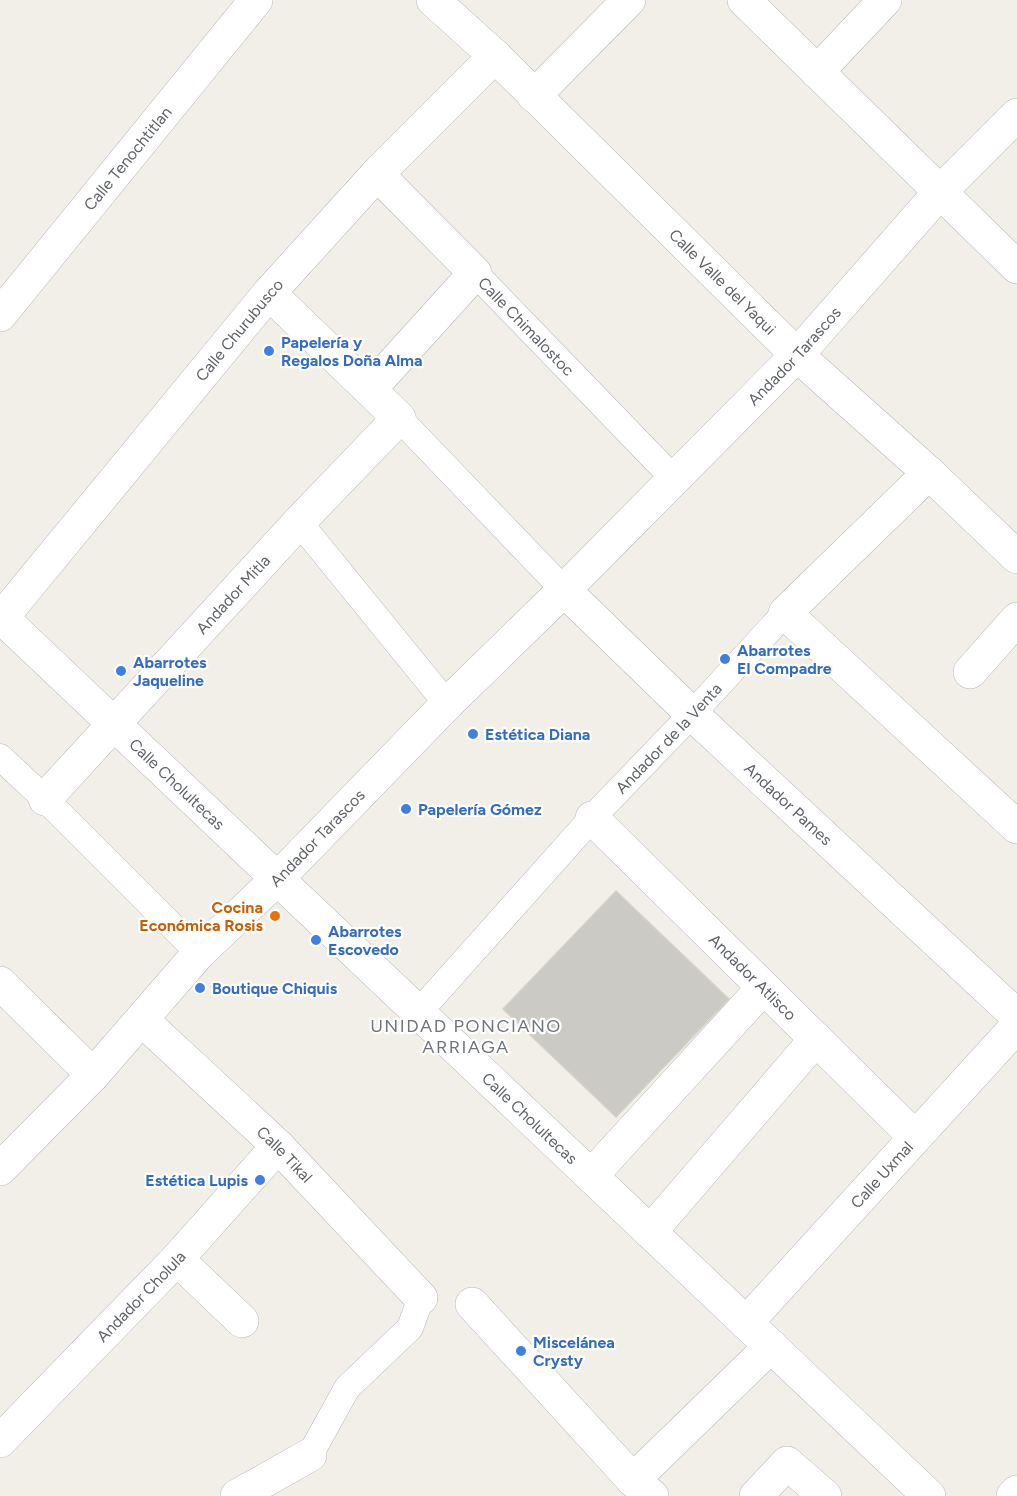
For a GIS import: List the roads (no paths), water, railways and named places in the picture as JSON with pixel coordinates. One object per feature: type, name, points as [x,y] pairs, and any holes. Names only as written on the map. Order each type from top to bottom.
[{"type":"street","name":"Calle Tenochtitlan","points":[[0,315],[256,0]]},
{"type":"street","name":"Calle Valle del Yaqui","points":[[433,0],[495,56],[797,356],[929,473],[1017,557]]},
{"type":"street","points":[[534,96],[629,0]]},
{"type":"street","points":[[744,0],[1017,267]]},
{"type":"street","points":[[818,72],[885,0]]},
{"type":"street","name":"Calle Churubusco","points":[[0,618],[269,293],[377,174],[495,56]]},
{"type":"street","name":"Andador Tarascos","points":[[0,1169],[93,1075],[199,953],[277,879],[447,704],[797,356],[940,192],[1017,115]]},
{"type":"street","name":"Calle Chimalostoc","points":[[377,174],[674,479]]},
{"type":"street","points":[[370,389],[475,273]]},
{"type":"street","points":[[269,293],[399,418],[564,590]]},
{"type":"street","name":"Andador Mitla","points":[[45,800],[299,522],[399,418]]},
{"type":"street","name":"Andador de la Venta","points":[[418,1013],[592,818],[693,714],[785,613],[929,473]]},
{"type":"street","points":[[299,522],[447,704]]},
{"type":"street","name":"Andador Pames","points":[[564,590],[693,714],[1017,1016]]},
{"type":"street","points":[[785,613],[1017,827]]},
{"type":"street","name":"Calle Cholultecas","points":[[0,618],[928,1496]]},
{"type":"street","points":[[970,672],[1017,619]]},
{"type":"street","points":[[0,757],[199,953]]},
{"type":"street","name":"Andador Atlisco","points":[[592,818],[915,1137]]},
{"type":"street","points":[[0,983],[93,1075]]},
{"type":"street","points":[[591,1176],[763,988]]},
{"type":"street","name":"Calle Tikal","points":[[142,1020],[278,1146],[421,1298]]},
{"type":"street","name":"Calle Uxmal","points":[[746,1323],[1017,1026]]},
{"type":"street","points":[[650,1232],[816,1039]]},
{"type":"street","name":"Andador Cholula","points":[[0,1441],[177,1259],[278,1146]]},
{"type":"street","points":[[177,1259],[242,1321]]},
{"type":"street","points":[[237,1496],[310,1455],[347,1388],[410,1328],[421,1298]]},
{"type":"street","points":[[472,1304],[643,1488],[771,1346]]},
{"type":"street","points":[[756,1496],[787,1463],[825,1496]]},
{"type":"street","points":[[1013,1496],[1017,1492]]},
{"type":"place","name":"Papelería y Regalos Doña Alma","points":[[269,351]]},
{"type":"place","name":"Abarrotes El Compadre","points":[[725,659]]},
{"type":"place","name":"Abarrotes Jaqueline","points":[[121,671]]},
{"type":"place","name":"Estética Diana","points":[[473,734]]},
{"type":"place","name":"Papelería Gómez","points":[[406,809]]},
{"type":"place","name":"Cocina Económica Rosis","points":[[275,916]]},
{"type":"place","name":"Abarrotes Escovedo","points":[[316,940]]},
{"type":"place","name":"Boutique Chiquis","points":[[200,988]]},
{"type":"place","name":"Estética Lupis","points":[[260,1180]]},
{"type":"place","name":"Miscelánea Crysty","points":[[521,1351]]},
{"type":"district","name":"UNIDAD PONCIANO ARRIAGA","points":[[466,1036]]}]
